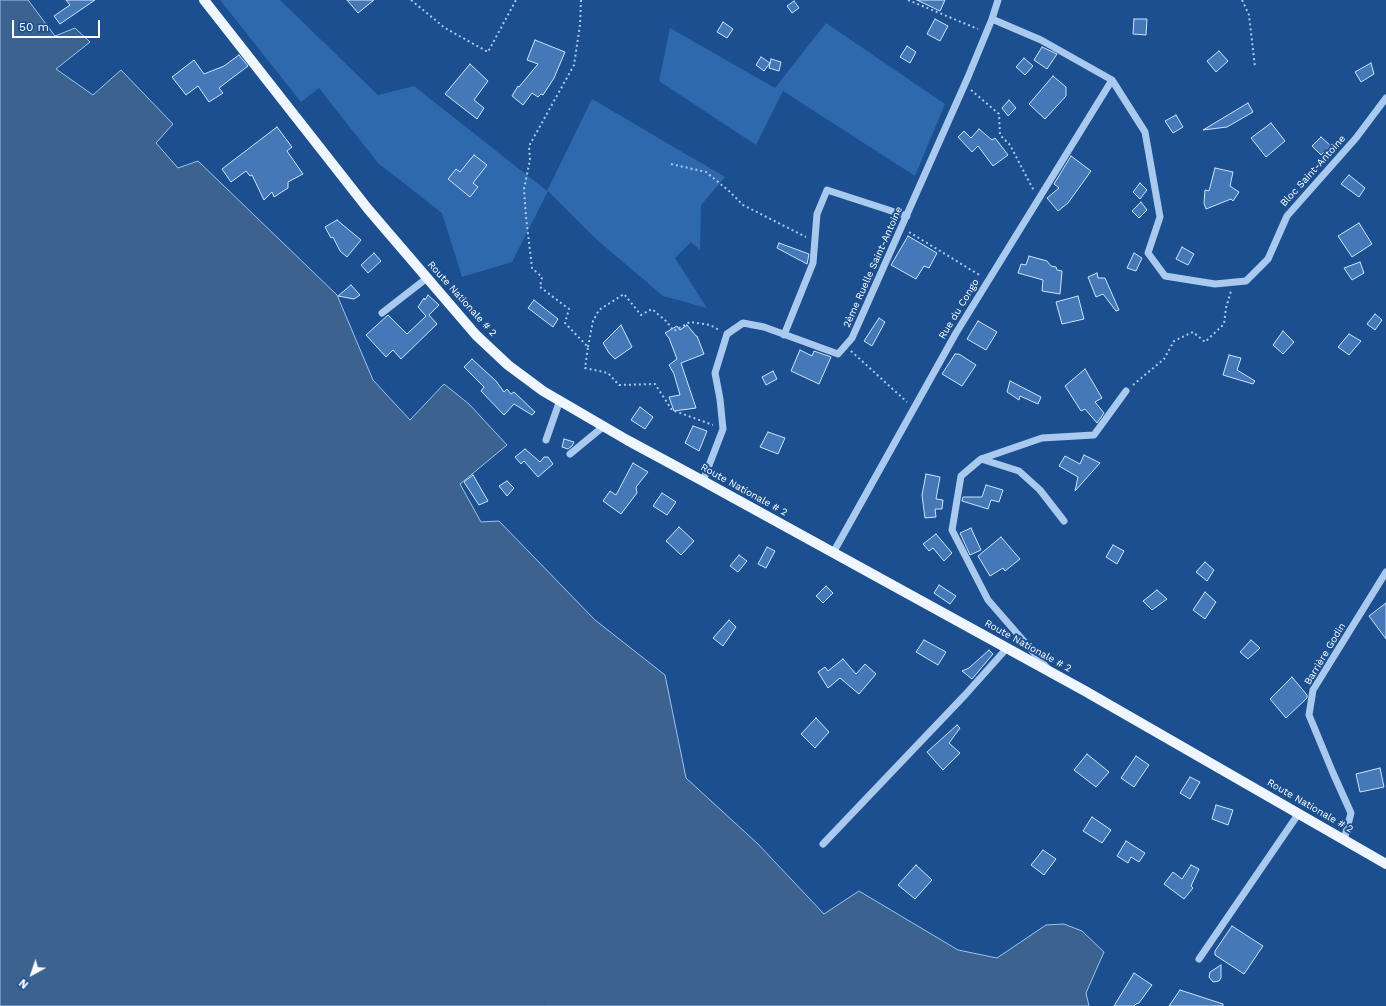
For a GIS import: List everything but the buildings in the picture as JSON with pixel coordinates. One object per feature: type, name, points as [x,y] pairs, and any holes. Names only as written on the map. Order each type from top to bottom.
[{"type":"main road","name":"Route Nationale # 2","points":[[204,0],[368,209],[476,335],[508,365],[543,391],[1052,673],[1386,864]]},
{"type":"street","name":"2ème Ruelle Saint-Antoine","points":[[845,346],[852,338],[902,228],[965,85],[992,19],[998,0]]},
{"type":"street","name":"Bloc Saint-Antoine","points":[[992,19],[1041,40],[1112,80],[1145,132],[1160,217],[1148,253],[1165,276],[1215,284],[1246,281],[1268,259],[1287,216],[1356,138],[1386,98]]},
{"type":"street","name":"Rue du Congo","points":[[834,553],[956,333],[1112,80]]},
{"type":"street","points":[[784,335],[814,263],[817,214],[826,190],[907,216]]},
{"type":"street","points":[[382,313],[427,278]]},
{"type":"street","points":[[703,481],[723,429],[720,399],[715,373],[727,334],[743,323],[764,327],[838,354],[845,346]]},
{"type":"street","points":[[1052,673],[988,600],[952,530],[961,476],[981,459],[1042,438],[1094,435],[1126,391]]},
{"type":"street","points":[[546,440],[560,400]]},
{"type":"street","points":[[570,454],[604,426]]},
{"type":"street","points":[[981,459],[1019,471],[1040,490],[1064,521]]},
{"type":"street","name":"Barrière Godin","points":[[1344,840],[1351,813],[1309,715],[1313,690],[1386,572]]},
{"type":"street","points":[[823,844],[965,695],[1007,648]]},
{"type":"street","points":[[1199,959],[1299,813]]},
{"type":"path","points":[[411,0],[445,28],[488,52],[516,0]]},
{"type":"path","points":[[581,0],[580,25],[574,65],[529,146],[530,160],[524,189],[532,268],[542,277],[540,288],[569,309],[565,323],[588,347]]},
{"type":"path","points":[[908,0],[986,32]]},
{"type":"path","points":[[1242,0],[1249,15],[1255,67]]},
{"type":"path","points":[[965,85],[999,114],[1000,135],[1010,144],[1038,199]]},
{"type":"path","points":[[671,164],[706,172],[743,205],[815,242]]},
{"type":"path","points":[[902,228],[988,280]]},
{"type":"path","points":[[1126,391],[1164,359],[1174,341],[1193,332],[1205,342],[1224,324],[1226,308],[1234,282]]},
{"type":"path","points":[[723,429],[672,410],[655,384],[619,385],[608,373],[586,368],[593,321],[599,310],[624,294],[641,315],[652,309],[666,321],[674,331],[690,322],[710,325],[727,334]]},
{"type":"path","points":[[845,346],[914,408]]},
{"type":"shaded area","points":[[0,0],[28,0],[55,36],[75,28],[90,42],[56,69],[93,95],[121,70],[173,124],[156,143],[178,168],[198,161],[337,295],[373,380],[410,420],[444,384],[469,404],[507,445],[460,484],[481,522],[499,521],[595,620],[665,675],[686,778],[758,844],[824,914],[859,891],[958,950],[997,958],[1046,925],[1064,924],[1082,931],[1104,952],[1086,993],[1089,1006],[0,1006]]},
{"type":"shaded area","points":[[220,0],[280,0],[378,95],[414,86],[547,191],[592,99],[725,177],[701,205],[700,250],[691,242],[675,258],[707,308],[663,296],[596,239],[548,191],[512,262],[462,277],[442,213],[378,163],[319,88],[301,102]]},
{"type":"shaded area","points":[[826,23],[945,104],[915,176],[783,91],[756,145],[659,81],[670,28],[775,88]]}]
